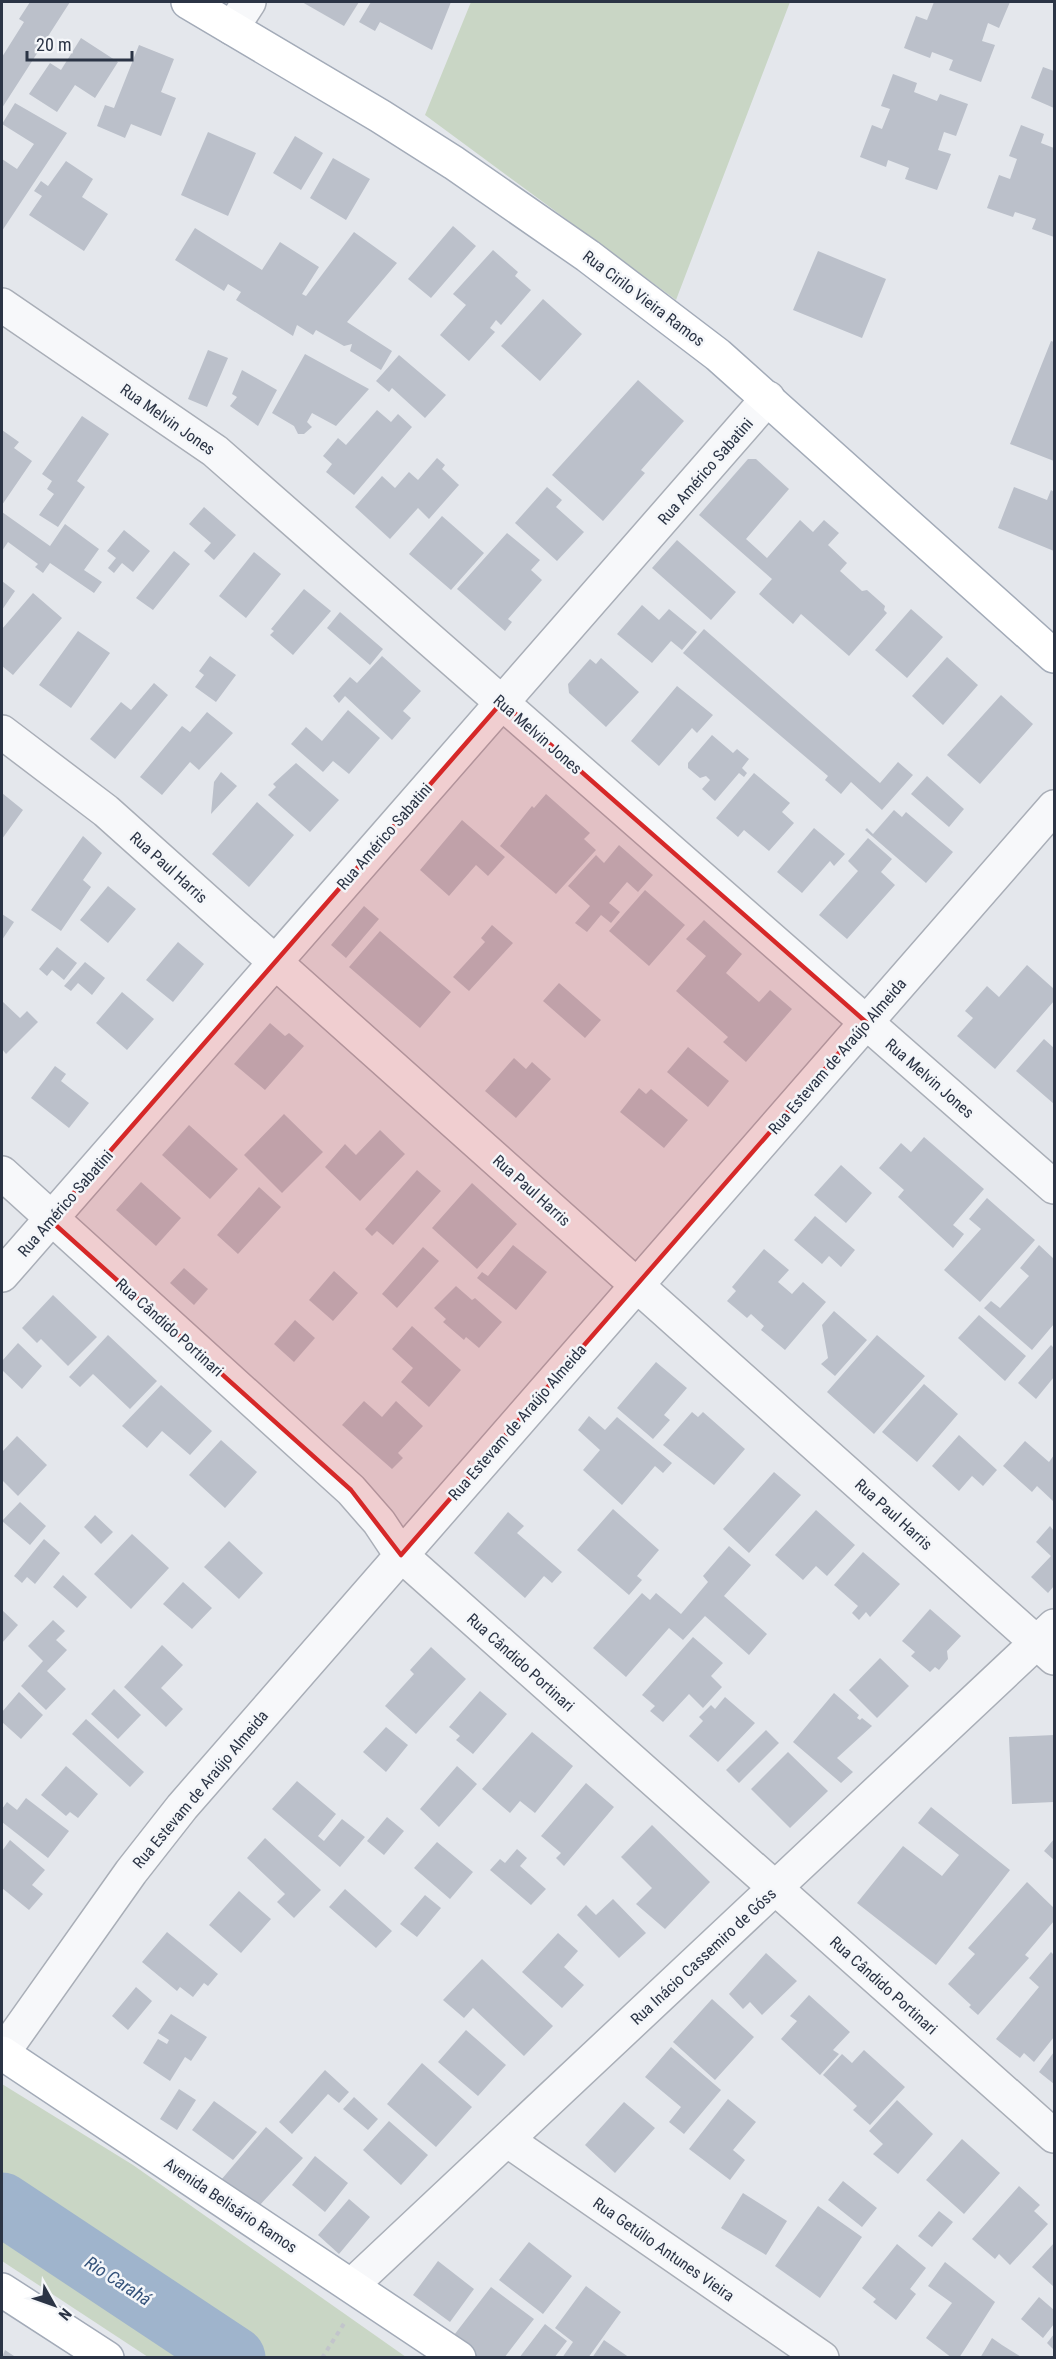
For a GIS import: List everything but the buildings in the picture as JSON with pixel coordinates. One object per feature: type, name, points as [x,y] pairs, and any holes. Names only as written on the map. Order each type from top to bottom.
[{"type":"main road","name":"Rua Cirilo Vieira Ramos","points":[[188,2],[241,15],[381,116],[523,210],[709,348],[768,398],[1054,656]]},
{"type":"main road","name":"Avenida Belisário Ramos","points":[[2,2054],[459,2358]]},
{"type":"main road","points":[[2,2290],[107,2358]]},
{"type":"street","name":"Rua Melvin Jones","points":[[2,305],[215,451],[1054,1187]]},
{"type":"street","name":"Rua Américo Sabatini","points":[[2,1275],[768,398]]},
{"type":"street","name":"Rua Paul Harris","points":[[2,732],[106,811],[637,1285],[1049,1642]]},
{"type":"street","name":"Rua Estevam de Araújo Almeida","points":[[2,2054],[131,1872],[182,1807],[1054,807]]},
{"type":"street","name":"Rua Cândido Portinari","points":[[2,1173],[50,1220],[351,1490],[379,1522],[401,1555],[1054,2136]]},
{"type":"street","name":"Rua Inácio Cassemiro de Góss","points":[[352,2285],[775,1888],[1049,1642]]},
{"type":"street","name":"Rua Getúlio Antunes Vieira","points":[[507,2140],[822,2358]]},
{"type":"highlighted area","points":[[502,702],[866,1022],[401,1555],[351,1490],[50,1220]]},
{"type":"green space","points":[[471,2],[790,2],[676,300],[425,115]]},
{"type":"green space","points":[[2,2084],[133,2165],[406,2357],[148,2357],[2,2261]]},
{"type":"waterway","name":"Rio Carahá","points":[[2,2204],[234,2358]]}]
